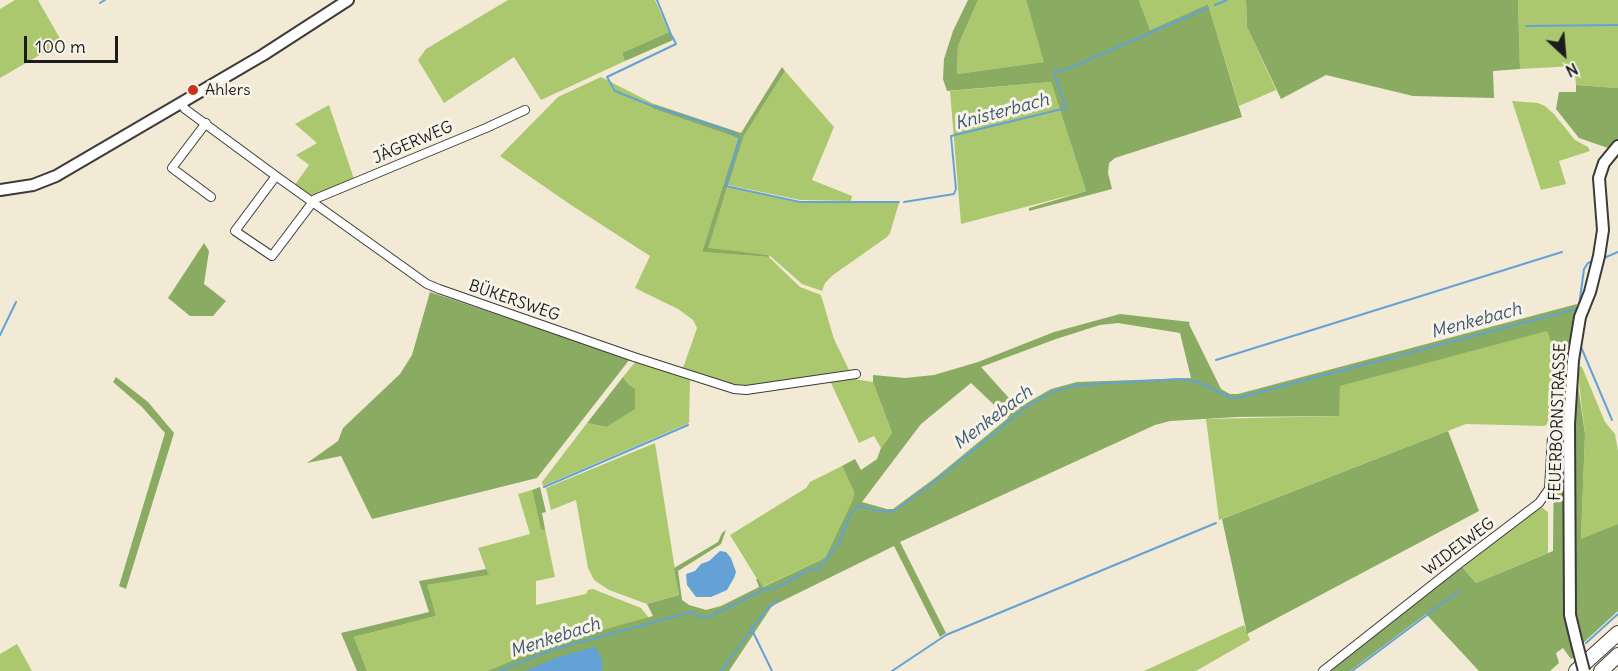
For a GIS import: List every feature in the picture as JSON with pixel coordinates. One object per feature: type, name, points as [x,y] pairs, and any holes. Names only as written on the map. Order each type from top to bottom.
[{"type":"highway","points":[[1576,671],[1618,633]]},
{"type":"highway","points":[[1601,671],[1618,655]]},
{"type":"street","points":[[0,190],[33,185],[56,176],[263,55],[348,0]]},
{"type":"street","name":"BÜKERSWEG","points":[[181,103],[185,109],[276,176],[427,284],[439,290],[725,387],[746,390],[856,374]]},
{"type":"street","name":"JÄGERWEG","points":[[313,202],[315,199],[525,110]]},
{"type":"street","points":[[206,123],[172,168],[211,197]]},
{"type":"street","name":"FEUERBORNSTRASSE","points":[[1584,671],[1569,615],[1569,424],[1576,336],[1596,274],[1603,230],[1599,178],[1604,164],[1618,146]]},
{"type":"street","points":[[276,176],[236,231],[268,255],[272,256],[276,253],[313,202]]},
{"type":"street","name":"WIDEIWEG","points":[[1323,671],[1539,504],[1549,489],[1552,437],[1561,426],[1569,424]]},
{"type":"green space","points":[[15,0],[38,0],[62,42],[0,78],[0,9]]},
{"type":"green space","points":[[508,0],[655,0],[669,32],[622,53],[625,61],[541,100],[514,57],[444,103],[418,60],[426,49]]},
{"type":"green space","points":[[968,0],[978,0],[958,46],[957,74],[1044,62],[1026,0],[1139,0],[1150,30],[1208,4],[1242,117],[1115,158],[1109,163],[1108,173],[1112,189],[1029,211],[1029,208],[1086,191],[1051,82],[947,91],[943,79],[944,59],[953,31]]},
{"type":"green space","points":[[978,0],[1026,0],[1045,62],[957,74],[958,46]]},
{"type":"green space","points":[[1139,0],[1246,0],[1247,27],[1276,90],[1239,106],[1208,4],[1150,30]]},
{"type":"green space","points":[[1246,0],[1518,0],[1520,69],[1493,71],[1494,98],[1413,96],[1326,75],[1281,99],[1247,27]]},
{"type":"green space","points":[[1518,0],[1618,0],[1618,88],[1576,85],[1574,66],[1520,69]]},
{"type":"green space","points":[[669,32],[673,40],[625,61],[622,53]]},
{"type":"green space","points":[[782,67],[785,71],[744,136],[708,248],[769,255],[769,257],[702,252],[738,138],[652,108],[654,104],[741,133]]},
{"type":"green space","points":[[785,71],[834,127],[812,180],[852,196],[851,201],[800,200],[728,185],[744,136]]},
{"type":"green space","points":[[601,77],[654,104],[653,108],[738,138],[702,252],[769,257],[800,287],[821,295],[834,339],[849,370],[740,387],[683,368],[697,328],[693,320],[678,309],[635,288],[650,256],[500,156],[558,97]]},
{"type":"green space","points":[[1051,82],[1086,191],[961,224],[950,91]]},
{"type":"green space","points":[[1576,85],[1618,88],[1618,143],[1612,147],[1608,148],[1579,138],[1556,109],[1559,92],[1576,92]]},
{"type":"green space","points":[[1512,101],[1538,103],[1545,106],[1575,140],[1588,147],[1590,151],[1559,161],[1566,184],[1541,190]]},
{"type":"green space","points":[[329,105],[354,179],[309,197],[294,186],[309,165],[296,155],[317,143],[295,124]]},
{"type":"green space","points":[[728,187],[801,203],[899,203],[887,237],[833,275],[825,283],[822,291],[802,284],[769,255],[707,249]]},
{"type":"green space","points":[[204,243],[209,251],[204,284],[226,301],[213,316],[190,316],[168,298]]},
{"type":"green space","points":[[430,292],[630,359],[537,478],[372,519],[341,456],[307,463],[338,441],[343,428],[400,374],[412,355]]},
{"type":"green space","points":[[1577,304],[1568,387],[1564,387],[1563,374],[1547,331],[1340,386],[1339,416],[1237,417],[1170,421],[1155,425],[900,542],[946,633],[940,637],[894,546],[772,606],[729,671],[487,671],[549,645],[653,616],[647,604],[679,595],[674,568],[718,542],[726,530],[721,544],[678,571],[682,600],[689,605],[706,610],[721,606],[759,587],[756,579],[763,587],[825,558],[853,499],[854,492],[842,466],[855,459],[861,470],[877,459],[881,448],[892,433],[873,382],[873,375],[905,378],[934,375],[978,362],[1054,332],[1120,314],[1190,322],[1221,389],[1230,394],[1238,394]],"holes":[[[1118,323],[1180,333],[1191,378],[1077,382],[1051,389],[1018,408],[981,367],[1056,339],[1100,325]],[[971,383],[1008,418],[893,509],[862,502],[921,424]]]},
{"type":"green space","points":[[1547,330],[1563,375],[1564,387],[1557,409],[1549,423],[1544,426],[1466,424],[1219,520],[1206,419],[1339,416],[1339,386]]},
{"type":"green space","points":[[636,361],[690,380],[689,423],[543,486],[542,482],[587,423],[606,427],[629,385],[623,377]]},
{"type":"green space","points":[[1577,366],[1582,367],[1605,422],[1615,434],[1618,451],[1618,524],[1581,540],[1585,434]]},
{"type":"green space","points":[[116,377],[148,402],[174,433],[126,589],[119,586],[165,433],[142,407],[113,382]]},
{"type":"green space","points":[[623,377],[635,389],[635,409],[606,427],[587,423]]},
{"type":"green space","points":[[1577,378],[1585,434],[1581,539],[1618,524],[1618,611],[1582,644],[1574,614],[1573,437]]},
{"type":"green space","points":[[854,379],[873,382],[892,433],[881,448],[874,436],[859,443],[830,381]]},
{"type":"green space","points":[[1448,431],[1479,511],[1247,634],[1222,519]]},
{"type":"green space","points":[[1565,438],[1565,616],[1576,656],[1571,659],[1563,648],[1556,653],[1559,663],[1550,671],[1479,671],[1426,614],[1350,671],[1330,671],[1462,567],[1476,583],[1553,551],[1554,450],[1556,440]]},
{"type":"green space","points":[[655,443],[679,595],[647,604],[609,590],[594,580],[588,568],[576,500],[551,510],[546,488]]},
{"type":"green space","points":[[842,466],[854,492],[853,499],[825,558],[762,587],[730,535],[806,488],[810,482]]},
{"type":"green space","points":[[540,487],[546,512],[542,513],[545,529],[541,530],[532,490]]},
{"type":"green space","points":[[532,490],[541,529],[545,529],[555,577],[536,581],[536,605],[586,594],[588,590],[593,589],[641,608],[649,618],[549,645],[487,671],[367,671],[354,637],[436,616],[426,585],[488,575],[478,548],[530,534],[518,494]]},
{"type":"green space","points":[[1540,506],[1548,512],[1548,553],[1476,583],[1462,567]]},
{"type":"green space","points":[[486,569],[489,575],[427,585],[436,616],[354,637],[367,671],[357,671],[341,633],[429,612],[419,581]]},
{"type":"green space","points":[[1244,625],[1250,640],[1196,671],[1144,671]]},
{"type":"green space","points":[[17,644],[32,671],[0,671],[0,654]]},
{"type":"water","points":[[720,551],[726,552],[731,558],[736,572],[734,578],[727,590],[711,597],[696,597],[687,585],[686,574],[695,571]]},
{"type":"water","points":[[594,647],[598,650],[602,662],[601,671],[525,671],[558,657]]},
{"type":"waterway","points":[[100,3],[105,0]]},
{"type":"waterway","points":[[657,0],[672,37]]},
{"type":"waterway","name":"Knisterbach","points":[[1215,5],[1227,0]]},
{"type":"waterway","name":"Knisterbach","points":[[904,202],[954,194],[956,189],[951,136],[1066,108],[1054,72],[1065,70],[1208,8]]},
{"type":"waterway","points":[[1526,26],[1618,25]]},
{"type":"waterway","points":[[672,36],[676,44],[607,77],[615,91],[655,107],[727,130],[740,138],[726,186],[800,202],[899,202]]},
{"type":"waterway","points":[[41,187],[52,183]]},
{"type":"waterway","points":[[0,196],[18,193]]},
{"type":"waterway","points":[[1216,360],[1562,252]]},
{"type":"waterway","name":"Menkebach","points":[[1604,258],[1618,252]]},
{"type":"waterway","name":"Menkebach","points":[[500,671],[552,650],[691,612],[702,618],[709,617],[765,589],[776,588],[809,570],[818,569],[837,546],[850,515],[858,506],[886,512],[894,511],[937,480],[1026,407],[1052,392],[1078,385],[1181,379],[1198,382],[1231,398],[1241,397],[1576,309],[1579,306],[1584,269],[1588,263],[1593,261]]},
{"type":"waterway","points":[[0,335],[16,302]]},
{"type":"waterway","points":[[1581,347],[1612,420]]},
{"type":"waterway","points":[[544,487],[688,425]]},
{"type":"waterway","points":[[892,671],[946,635],[1216,523]]},
{"type":"waterway","points":[[1352,671],[1459,591]]},
{"type":"waterway","points":[[721,671],[766,610],[779,600]]},
{"type":"waterway","points":[[1586,643],[1618,614]]},
{"type":"waterway","points":[[751,628],[772,671]]},
{"type":"place","name":"Ahlers","points":[[193,90]]}]
